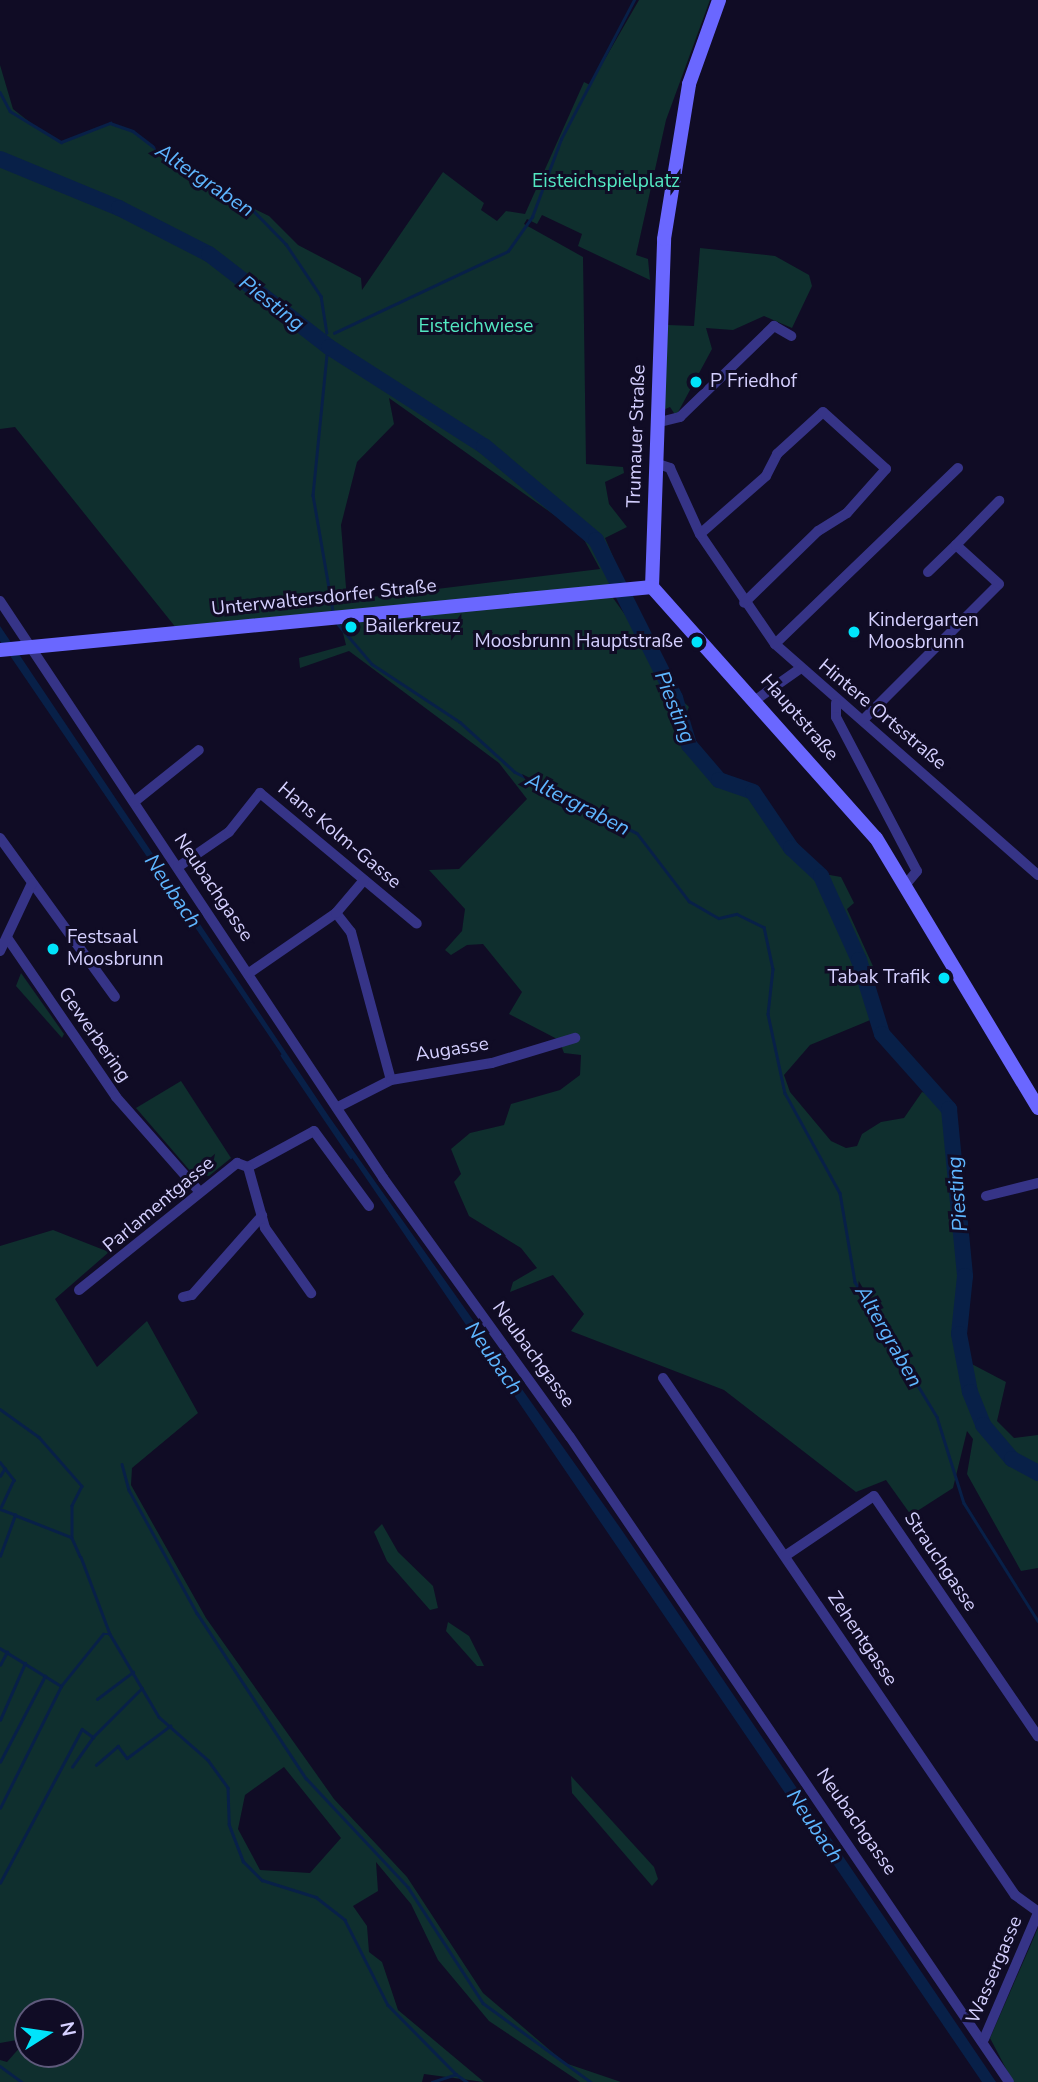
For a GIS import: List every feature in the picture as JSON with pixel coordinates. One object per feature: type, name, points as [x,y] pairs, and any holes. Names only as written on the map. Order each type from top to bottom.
[{"type":"main road","name":"Trumauer Straße","points":[[652,587],[660,287],[675,148],[689,84],[719,0]]},
{"type":"main road","name":"Unterwaltersdorfer Straße","points":[[0,650],[628,587],[652,587]]},
{"type":"main road","name":"Hauptstraße","points":[[652,587],[757,699],[876,838],[1038,1108]]},
{"type":"street","points":[[656,423],[680,417],[774,326],[791,336]]},
{"type":"street","points":[[700,534],[766,476],[778,454],[823,412],[886,468],[847,513],[818,531],[744,603]]},
{"type":"street","name":"Hintere Ortsstraße","points":[[655,463],[670,467],[700,534],[744,603],[775,643],[836,703],[863,720],[1038,875]]},
{"type":"street","points":[[775,643],[958,468]]},
{"type":"street","points":[[928,572],[999,501]]},
{"type":"street","points":[[863,720],[999,584],[956,545]]},
{"type":"street","name":"Neubachgasse","points":[[0,601],[26,647],[134,802],[338,1107],[984,2039],[1009,2082]]},
{"type":"street","points":[[757,699],[801,668]]},
{"type":"street","name":"Hauptstraße","points":[[836,703],[836,717],[917,871],[906,884]]},
{"type":"street","points":[[134,802],[199,750]]},
{"type":"street","name":"Hans Kolm-Gasse","points":[[178,867],[229,832],[260,793],[417,924]]},
{"type":"street","points":[[0,838],[115,997]]},
{"type":"street","points":[[249,973],[337,913],[364,880]]},
{"type":"street","points":[[0,951],[8,939],[32,883]]},
{"type":"street","points":[[337,913],[351,932],[391,1080]]},
{"type":"street","name":"Gewerbering","points":[[8,939],[116,1097],[199,1191]]},
{"type":"street","name":"Augasse","points":[[338,1107],[391,1080],[492,1063],[575,1038]]},
{"type":"street","points":[[312,1293],[261,1216],[248,1167],[314,1131],[369,1206]]},
{"type":"street","name":"Parlamentgasse","points":[[79,1290],[237,1163],[248,1167]]},
{"type":"street","points":[[986,1196],[1038,1183]]},
{"type":"street","points":[[183,1297],[192,1295],[261,1216]]},
{"type":"street","name":"Zehentgasse","points":[[663,1378],[1015,1895],[1038,1913]]},
{"type":"street","name":"Strauchgasse","points":[[785,1556],[874,1496],[1038,1737]]},
{"type":"street","name":"Wassergasse","points":[[984,2039],[1038,1913]]},
{"type":"green space","points":[[639,0],[710,0],[666,120],[636,255],[648,259],[650,280],[578,246],[582,234],[542,215],[537,224],[527,219],[524,224],[583,257],[586,464],[623,467],[624,473],[605,482],[609,504],[627,527],[605,538],[620,573],[613,598],[654,655],[670,689],[689,707],[681,725],[690,745],[720,773],[736,778],[770,816],[785,847],[813,872],[841,877],[854,903],[847,909],[877,975],[867,983],[880,1016],[810,1045],[784,1075],[790,1092],[831,1141],[846,1148],[857,1146],[862,1134],[881,1122],[904,1118],[922,1092],[940,1097],[957,1200],[966,1361],[1006,1382],[997,1421],[1014,1438],[1038,1435],[1038,1568],[1021,1571],[967,1474],[973,1439],[967,1431],[953,1488],[911,1515],[886,1480],[856,1492],[724,1390],[571,1331],[584,1314],[553,1275],[510,1292],[513,1282],[537,1268],[521,1248],[469,1216],[454,1182],[461,1174],[451,1149],[470,1133],[504,1125],[511,1104],[560,1090],[580,1075],[581,1055],[564,1053],[559,1040],[509,1014],[522,992],[483,944],[467,945],[451,955],[445,950],[462,931],[465,909],[429,870],[459,869],[527,799],[499,763],[349,651],[300,668],[299,658],[346,645],[338,613],[177,629],[15,427],[0,429],[0,65],[13,109],[41,131],[61,142],[110,123],[133,131],[201,183],[269,216],[298,245],[361,278],[362,290],[443,172],[484,203],[481,210],[497,221],[506,211],[525,214],[584,82],[590,85]],"holes":[[[389,398],[581,534],[600,569],[347,600],[341,525],[357,462],[394,424]]]},
{"type":"green space","points":[[700,248],[775,256],[809,275],[812,286],[792,328],[764,316],[733,330],[706,328],[712,349],[676,416],[670,407],[663,410],[668,325],[694,326]]},
{"type":"green space","points":[[21,973],[64,1034],[62,1038],[16,986]]},
{"type":"green space","points":[[181,1081],[231,1158],[209,1176],[192,1173],[136,1108]]},
{"type":"green space","points":[[53,1230],[109,1252],[55,1299],[97,1367],[147,1321],[198,1413],[132,1468],[131,1485],[206,1618],[334,1799],[407,1877],[483,1993],[565,2063],[621,2082],[580,2082],[489,2021],[438,1960],[411,1904],[376,1862],[378,1891],[353,1906],[367,1926],[369,1952],[382,1962],[398,2010],[484,2082],[424,2074],[422,2082],[0,2082],[0,2060],[7,2062],[14,2054],[14,2068],[84,2068],[84,1998],[14,1998],[14,2040],[0,2043],[0,1246]],"holes":[[[284,1767],[341,1838],[310,1873],[260,1870],[238,1829],[245,1795]]]},
{"type":"green space","points":[[382,1524],[398,1552],[433,1586],[438,1608],[430,1610],[387,1561],[374,1532]]},
{"type":"green space","points":[[448,1622],[469,1636],[484,1666],[477,1666],[446,1631]]},
{"type":"green space","points":[[571,1776],[654,1867],[658,1879],[652,1886],[572,1793]]},
{"type":"green space","points":[[1038,1928],[1038,2082],[1013,2082],[990,2038]]},
{"type":"water","points":[[0,626],[330,1118],[621,1529],[996,2082],[982,2082],[0,641]]},
{"type":"waterway","points":[[334,333],[508,251],[532,217],[561,139],[634,0]]},
{"type":"waterway","name":"Altergraben","points":[[0,92],[10,111],[61,142],[110,123],[133,131],[201,183],[245,202],[286,244],[321,296],[327,333]]},
{"type":"waterway","name":"Piesting","points":[[0,159],[119,208],[209,254],[329,347],[484,446],[596,540],[675,698],[689,745],[719,780],[753,792],[791,848],[821,876],[859,960],[882,1034],[949,1109],[965,1276],[959,1334],[970,1392],[983,1425],[1012,1459],[1038,1473]]},
{"type":"waterway","name":"Altergraben","points":[[327,355],[313,495],[333,611]]},
{"type":"waterway","name":"Altergraben","points":[[338,624],[372,664],[460,722],[515,772],[637,833],[689,901],[719,918],[737,914],[764,927],[773,969],[768,1014],[785,1093],[840,1193],[855,1282],[937,1417],[964,1503],[1038,1621]]},
{"type":"waterway","name":"Neubach","points":[[282,1055],[351,1157]]},
{"type":"waterway","points":[[0,1409],[39,1437],[82,1486],[72,1506],[72,1538],[80,1556]]},
{"type":"waterway","points":[[0,1462],[14,1480],[2,1506]]},
{"type":"waterway","points":[[122,1464],[129,1490],[197,1613],[306,1778],[408,1887],[483,2003],[591,2082]]},
{"type":"waterway","points":[[0,1476],[5,1468]]},
{"type":"waterway","points":[[0,1509],[14,1514]]},
{"type":"waterway","points":[[0,1556],[15,1515],[71,1537]]},
{"type":"waterway","points":[[81,1557],[110,1634],[159,1717],[208,1760],[228,1788],[229,1824],[243,1861],[262,1880],[316,1897],[345,1920],[388,2005],[456,2074]]},
{"type":"waterway","points":[[0,1648],[61,1686],[103,1634],[110,1634]]},
{"type":"waterway","points":[[0,1665],[7,1652]]},
{"type":"waterway","points":[[0,1720],[25,1663]]},
{"type":"waterway","points":[[97,1699],[133,1672]]},
{"type":"waterway","points":[[0,1762],[45,1676]]},
{"type":"waterway","points":[[0,1808],[61,1686]]},
{"type":"waterway","points":[[0,1883],[82,1729],[93,1737],[142,1688]]},
{"type":"waterway","points":[[96,1765],[118,1746],[127,1758],[170,1726]]},
{"type":"waterway","points":[[72,1767],[92,1738]]},
{"type":"waterway","points":[[0,2066],[22,2082]]},
{"type":"waterway","points":[[432,2082],[456,2074],[467,2082]]},
{"type":"place","name":"P Friedhof","points":[[696,382]]},
{"type":"place","name":"Bailerkreuz","points":[[351,627]]},
{"type":"place","name":"Kindergarten Moosbrunn","points":[[854,632]]},
{"type":"place","name":"Moosbrunn Hauptstraße","points":[[697,642]]},
{"type":"place","name":"Festsaal Moosbrunn","points":[[53,949]]},
{"type":"place","name":"Tabak Trafik","points":[[944,978]]},
{"type":"park label","name":"Eisteichspielplatz","points":[[606,182]]},
{"type":"park label","name":"Eisteichwiese","points":[[476,327]]}]
